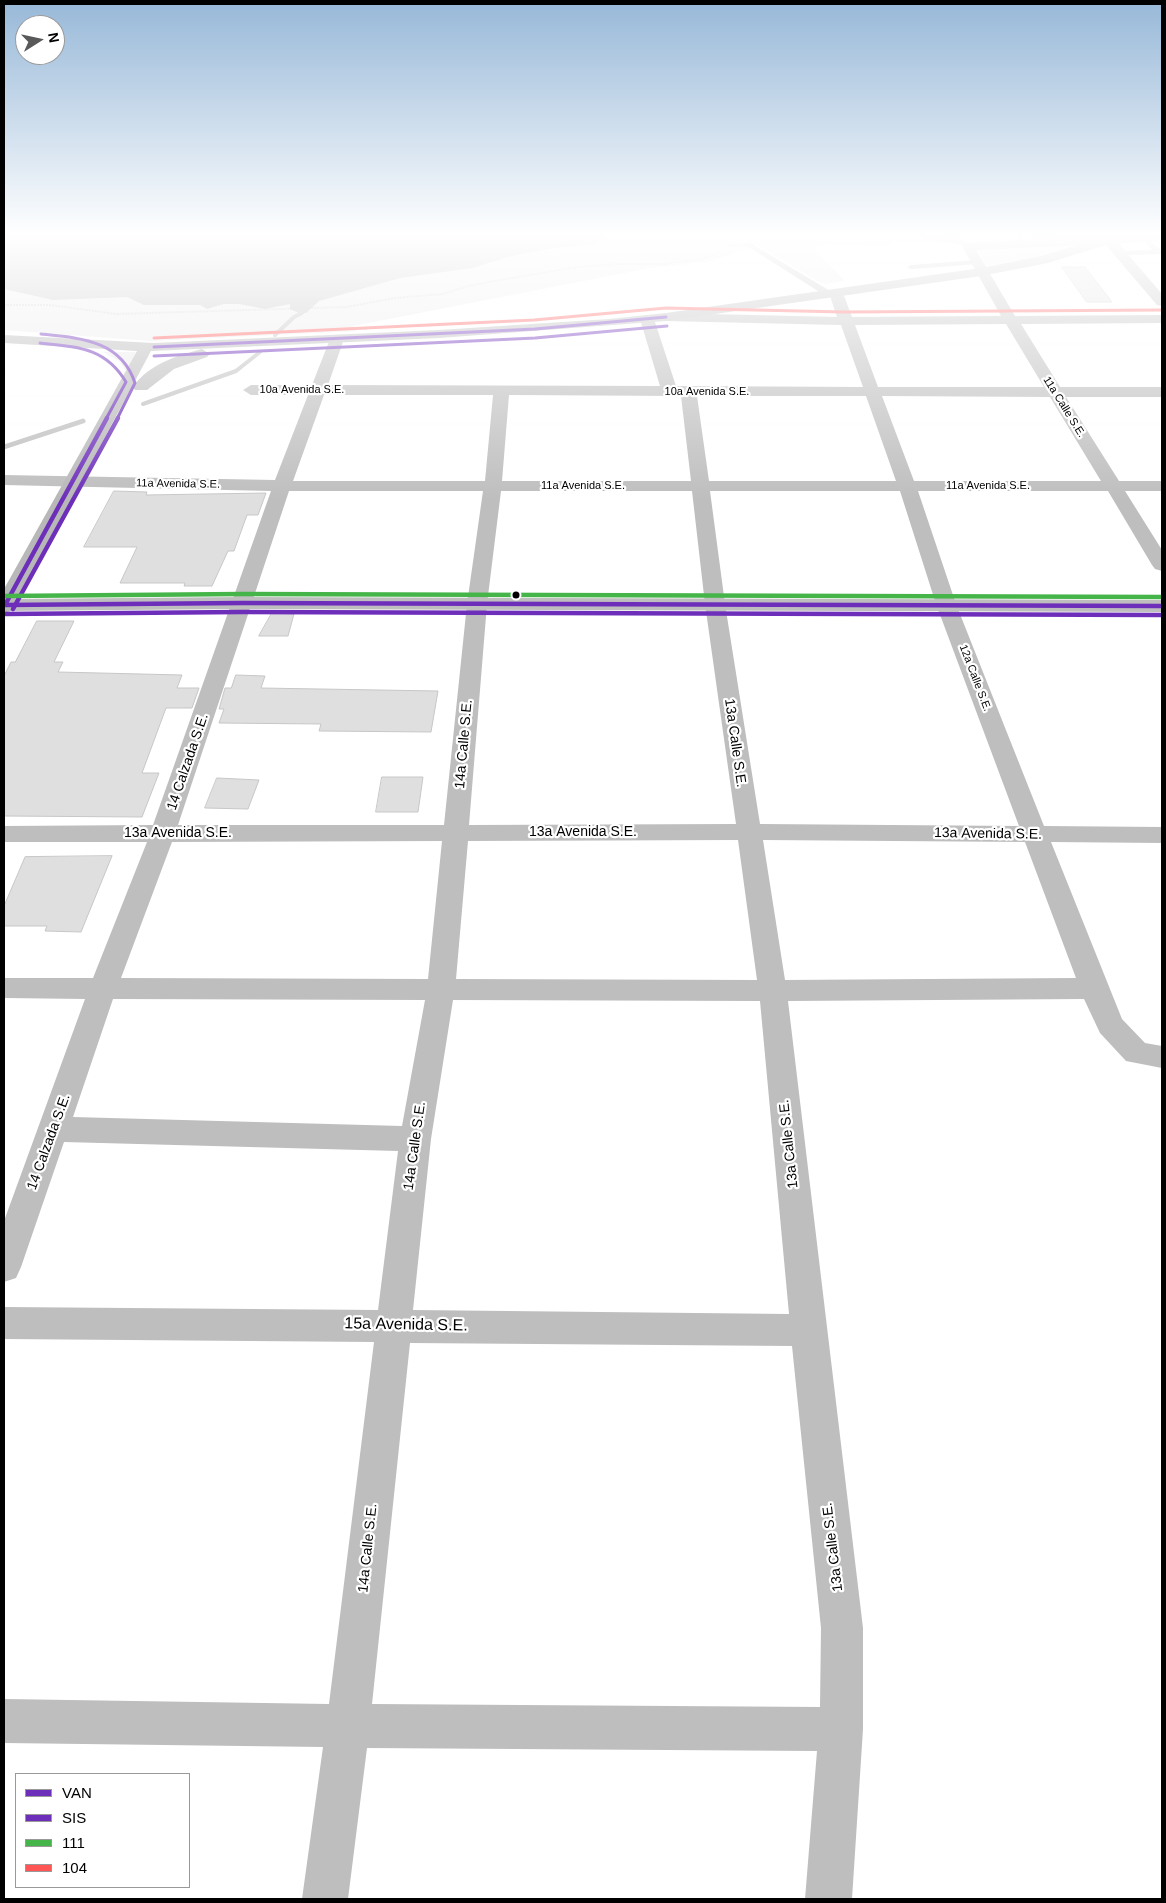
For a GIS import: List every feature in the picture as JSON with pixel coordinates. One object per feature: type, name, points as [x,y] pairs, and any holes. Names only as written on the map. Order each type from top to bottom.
[{"type":"main road","points":[[40,343],[166,347],[535,329],[604,323]]},
{"type":"main road","points":[[4,339],[98,352],[116,363],[122,370],[126,382]]},
{"type":"main road","points":[[104,426],[159,369],[175,362],[258,343]]},
{"type":"main road","points":[[4,606],[146,347]]},
{"type":"main road","points":[[141,387],[166,347]]},
{"type":"street","name":"13a Calle S.E.","points":[[649,323],[680,392],[700,486],[715,604],[773,991],[808,1330],[842,1628],[841,1729],[829,1899]]},
{"type":"street","name":"12a Calle S.E.","points":[[845,323],[873,392],[907,486],[946,604],[1094,988],[1110,1025],[1149,1055]]},
{"type":"street","name":"11a Calle S.E.","points":[[1011,323],[1162,565]]},
{"type":"street","name":"14 Calzada S.E.","points":[[4,1267],[103,988],[163,833],[282,486],[320,390],[337,339]]},
{"type":"street","name":"10a Avenida S.E.","points":[[251,390],[1162,392]]},
{"type":"street","name":"14a Calle S.E.","points":[[325,1899],[348,1726],[415,1138],[441,990],[477,604],[493,486],[501,392]]},
{"type":"street","name":"11a Avenida S.E.","points":[[4,480],[282,486],[1162,486]]},
{"type":"street","points":[[4,606],[243,603],[1162,606]]},
{"type":"street","name":"13a Avenida S.E.","points":[[4,834],[748,832],[1162,836]]},
{"type":"street","points":[[4,988],[773,991],[1094,988]]},
{"type":"street","points":[[53,1129],[415,1138]]},
{"type":"street","name":"15a Avenida S.E.","points":[[4,1323],[808,1330]]},
{"type":"street","points":[[4,1721],[348,1726],[841,1729]]},
{"type":"shaded area","points":[[4,323],[369,323],[353,326],[357,331],[150,341],[4,330]]},
{"type":"shaded area","points":[[103,352],[136,352],[128,370],[125,370],[119,361]]},
{"type":"building","points":[[114,491],[147,492],[146,495],[266,493],[258,515],[247,515],[234,551],[228,551],[212,586],[184,586],[185,583],[120,583],[137,547],[84,547]]},
{"type":"building","points":[[272,613],[294,614],[288,636],[259,636]]},
{"type":"building","points":[[37,621],[74,621],[54,662],[63,662],[58,672],[182,675],[177,688],[199,688],[192,708],[166,708],[142,773],[159,773],[142,817],[4,816],[4,676],[11,662],[15,662]]},
{"type":"building","points":[[236,675],[265,676],[261,688],[438,691],[431,732],[319,731],[321,724],[219,723],[224,709],[219,709],[225,688],[231,688]]},
{"type":"building","points":[[382,777],[423,777],[418,812],[376,812]]},
{"type":"building","points":[[217,778],[259,780],[248,809],[205,808]]},
{"type":"building","points":[[112,856],[81,932],[45,931],[47,926],[4,926],[4,906],[25,857]]},
{"type":"waterway","points":[[275,335],[288,323]]},
{"type":"waterway","points":[[143,404],[236,371],[260,352]]},
{"type":"waterway","points":[[4,447],[83,421]]},
{"type":"transit line","name":"104","points":[[154,338],[475,323]]},
{"type":"transit line","name":"VAN","points":[[154,347],[535,329],[603,323]]},
{"type":"transit line","name":"SIS","points":[[154,356],[535,338],[667,326]]},
{"type":"transit line","name":"SIS","points":[[13,609],[105,443],[135,383],[130,369],[122,358],[111,350],[83,340],[41,334]]},
{"type":"transit line","name":"VAN","points":[[5,605],[126,382],[119,370],[101,355],[78,348],[40,343]]},
{"type":"transit line","name":"111","points":[[4,596],[243,594],[1162,597]]},
{"type":"transit line","name":"VAN","points":[[4,605],[243,603],[1162,606]]},
{"type":"transit line","name":"SIS","points":[[4,614],[243,612],[1162,615]]}]
